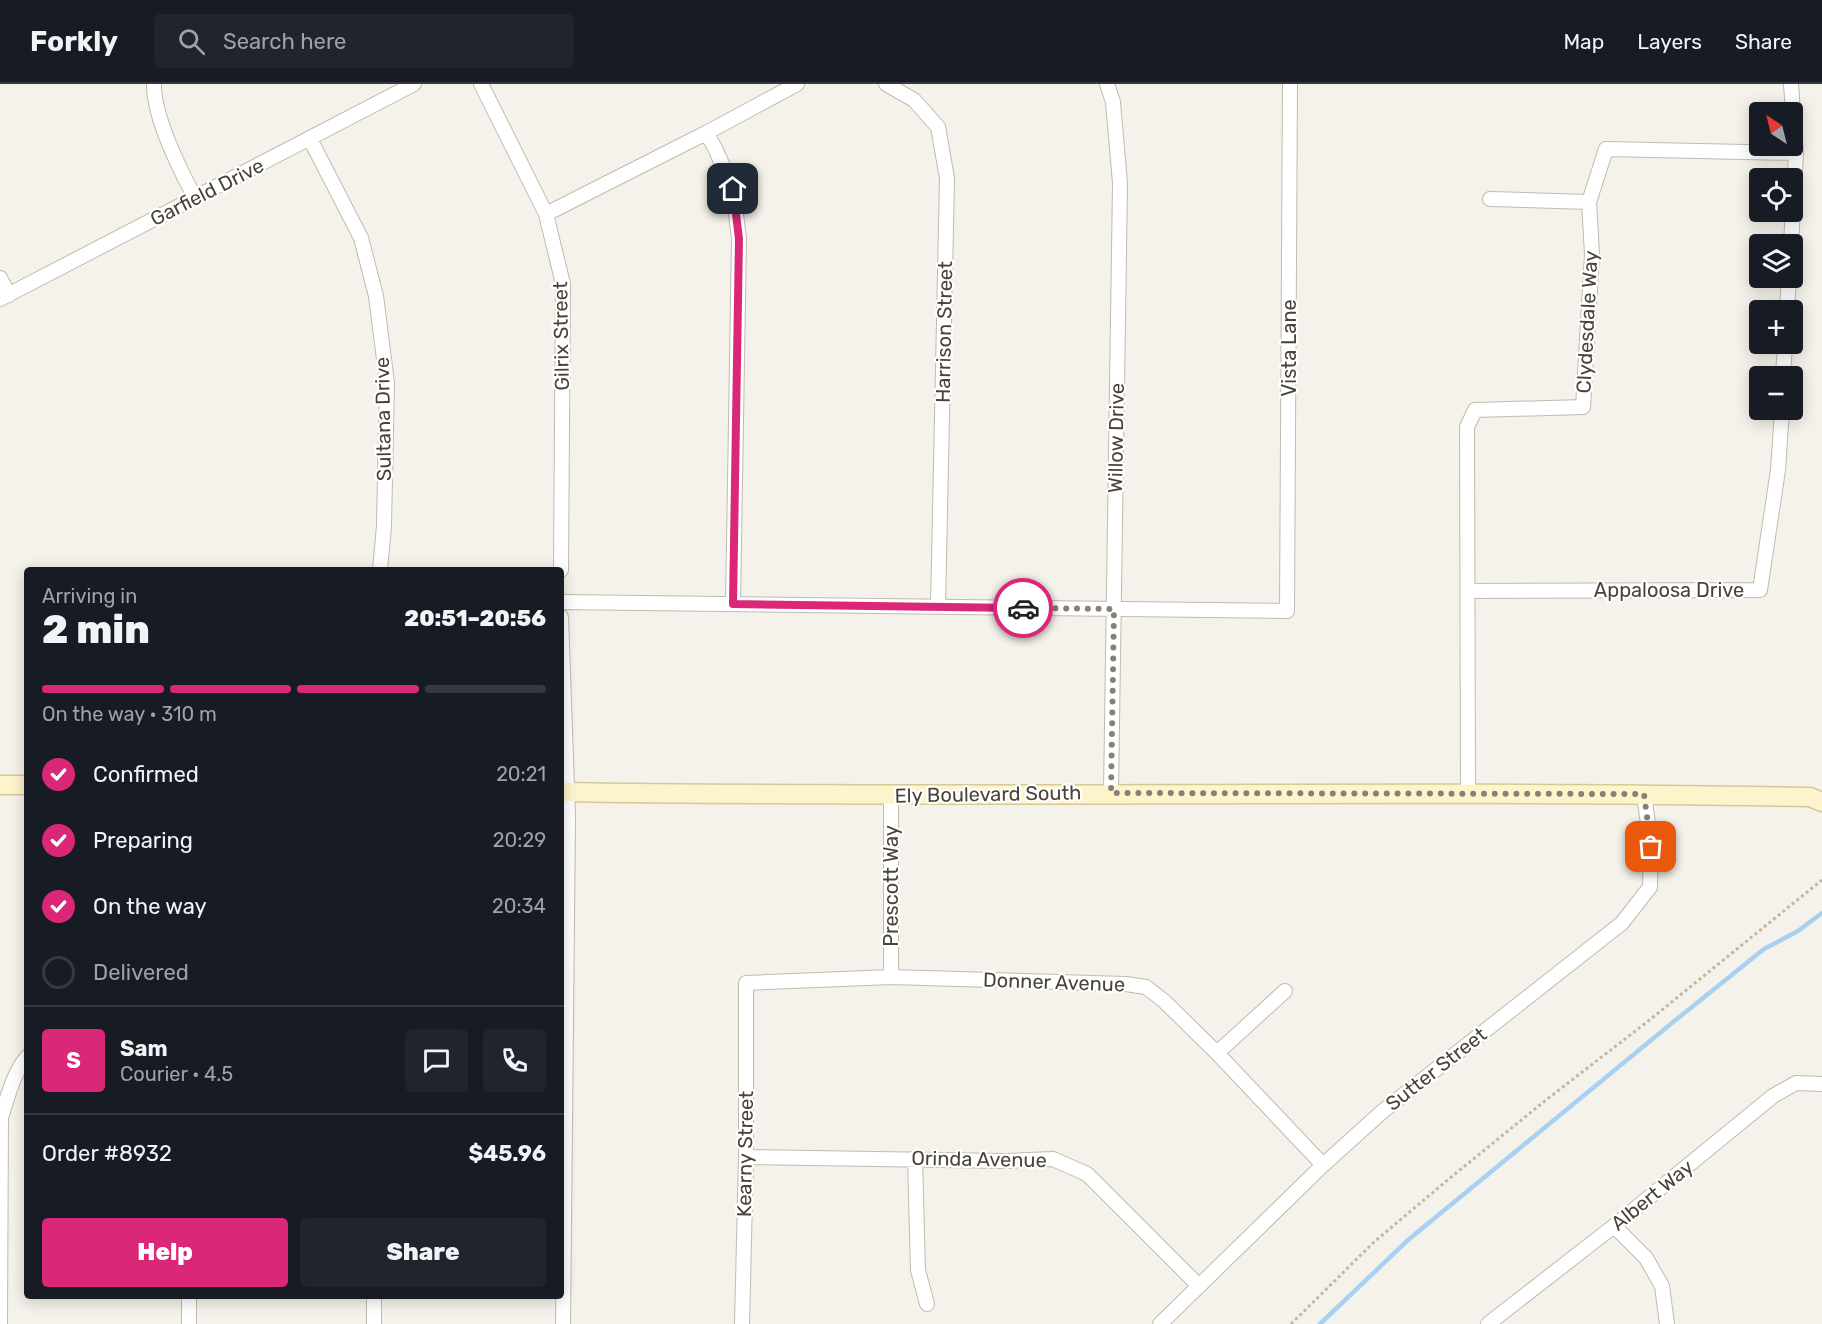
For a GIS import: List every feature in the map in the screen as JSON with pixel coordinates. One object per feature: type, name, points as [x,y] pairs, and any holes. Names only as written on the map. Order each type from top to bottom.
[{"type":"main road","points":[[0,785],[24,785]]},
{"type":"main road","name":"Ely Boulevard South","points":[[564,792],[891,795],[1644,794],[1818,797]]},
{"type":"street","points":[[154,84],[157,112],[195,198]]},
{"type":"street","name":"Garfield Drive","points":[[4,297],[414,84]]},
{"type":"street","name":"Gilrix Street","points":[[481,84],[546,214],[563,284],[561,567]]},
{"type":"street","points":[[546,214],[797,84]]},
{"type":"street","name":"Harrison Street","points":[[886,84],[914,100],[938,127],[947,178],[938,607]]},
{"type":"street","name":"Willow Drive","points":[[1107,84],[1113,102],[1120,183],[1111,793]]},
{"type":"street","name":"Vista Lane","points":[[1114,609],[1287,611],[1290,84]]},
{"type":"street","points":[[1791,84],[1792,102]]},
{"type":"street","points":[[706,133],[733,189],[739,239],[733,604]]},
{"type":"street","name":"Sultana Drive","points":[[310,139],[361,238],[376,296],[387,383],[384,526],[380,567]]},
{"type":"street","name":"Clydesdale Way","points":[[1468,794],[1467,427],[1475,410],[1583,407],[1592,254],[1589,202],[1606,150],[1749,152]]},
{"type":"street","points":[[1792,234],[1796,156]]},
{"type":"street","points":[[1490,199],[1589,202]]},
{"type":"street","points":[[0,278],[4,297]]},
{"type":"street","name":"Appaloosa Drive","points":[[1468,591],[1760,590],[1778,470],[1781,420]]},
{"type":"street","points":[[564,602],[1114,609]]},
{"type":"street","points":[[564,792],[564,1005]]},
{"type":"street","name":"Sutter Street","points":[[1160,1324],[1323,1165],[1383,1111],[1622,924],[1650,887],[1651,847],[1644,794]]},
{"type":"street","name":"Prescott Way","points":[[891,795],[891,977]]},
{"type":"street","name":"Donner Avenue","points":[[746,983],[891,977],[1126,984],[1146,987],[1164,1001],[1217,1053],[1323,1165]]},
{"type":"street","name":"Kearny Street","points":[[742,1324],[746,1157],[746,983]]},
{"type":"street","points":[[1217,1053],[1285,991]]},
{"type":"street","points":[[0,1324],[1,1117],[9,1092],[24,1060]]},
{"type":"street","name":"Albert Way","points":[[1488,1324],[1614,1226],[1773,1096],[1796,1083],[1822,1084]]},
{"type":"street","name":"Orinda Avenue","points":[[746,1157],[1004,1161],[1053,1159],[1087,1174],[1199,1286]]},
{"type":"street","points":[[915,1158],[918,1270],[927,1304]]},
{"type":"street","points":[[1614,1226],[1646,1258],[1662,1286],[1668,1324]]},
{"type":"street","points":[[189,1299],[189,1324]]},
{"type":"street","points":[[374,1299],[374,1324]]},
{"type":"street","points":[[563,1299],[563,1324]]},
{"type":"path","points":[[1291,1324],[1374,1242],[1450,1178],[1822,880]]},
{"type":"waterway","points":[[1320,1324],[1408,1240],[1672,1023],[1764,949],[1798,931],[1822,913]]},
{"type":"way so far","points":[[1023,608],[1114,609],[1111,793],[1644,794],[1651,847]]},
{"type":"route","points":[[733,189],[739,239],[733,604],[1023,608]]}]
